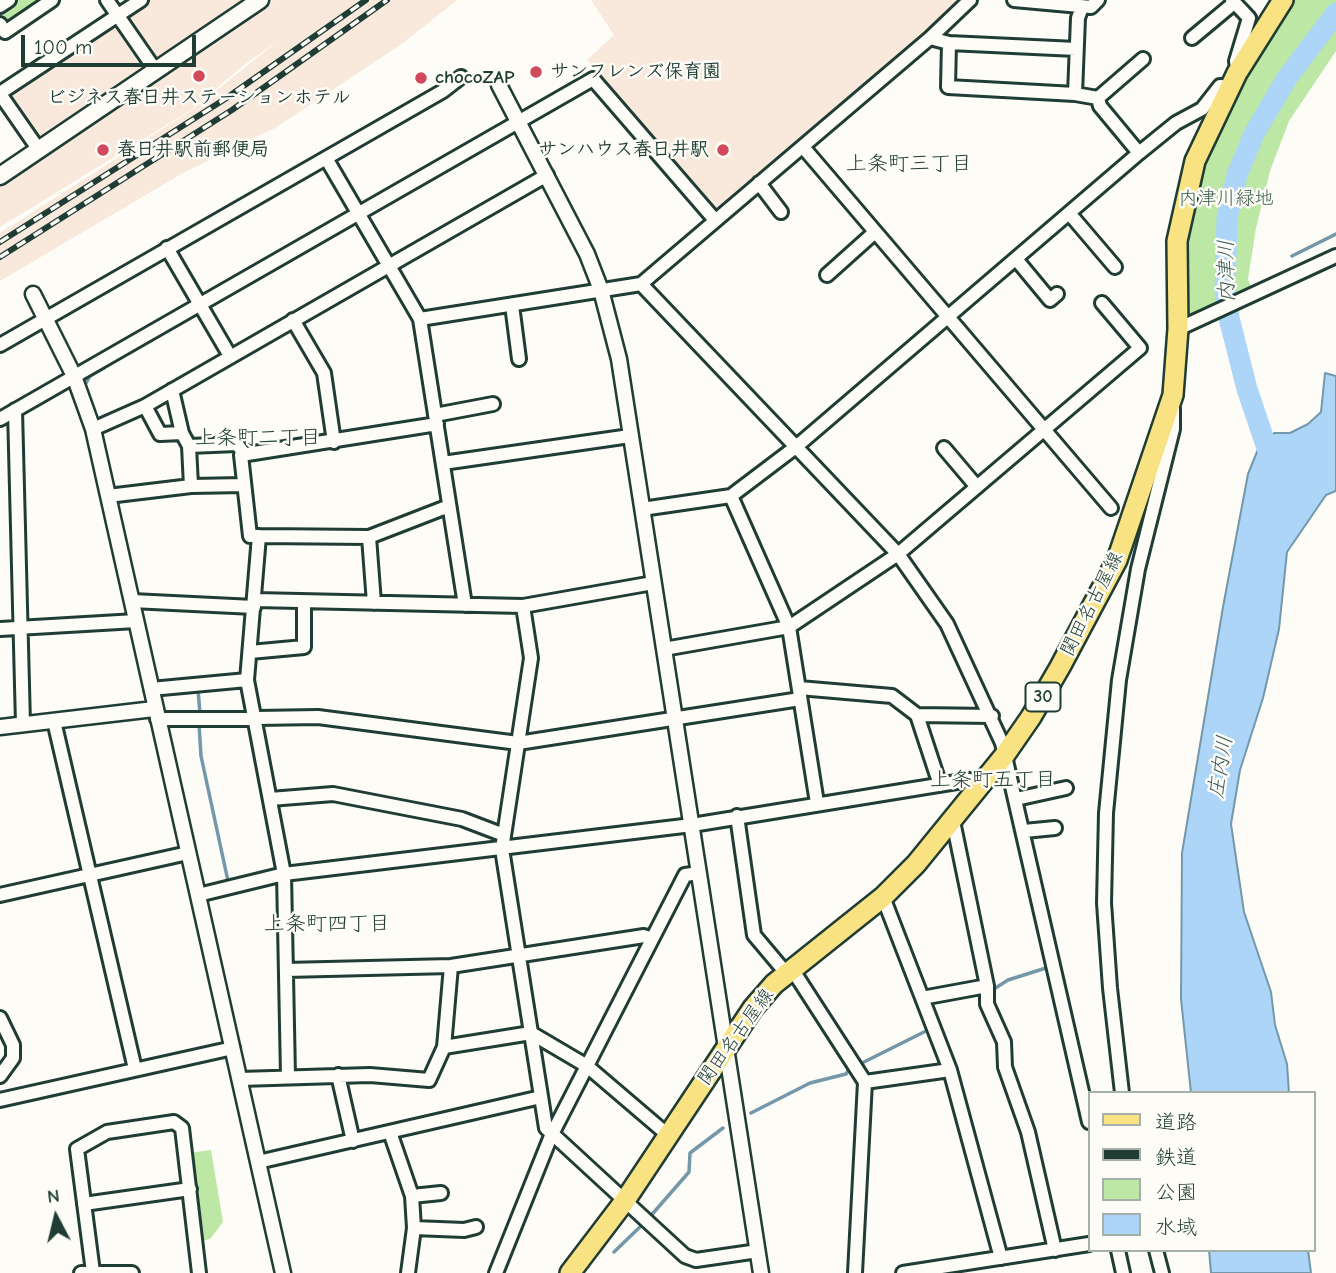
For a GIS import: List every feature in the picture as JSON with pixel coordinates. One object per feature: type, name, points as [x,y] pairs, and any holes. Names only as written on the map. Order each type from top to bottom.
[{"type":"main road","points":[[0,176],[259,0]]},
{"type":"main road","name":"関田名古屋線","points":[[570,1273],[624,1202],[753,1008],[789,971],[883,897],[953,821],[1031,717],[1117,560],[1173,395],[1178,329],[1177,241],[1181,209],[1199,150],[1233,79],[1283,0]]},
{"type":"street","points":[[0,6],[9,0]]},
{"type":"street","points":[[0,24],[5,32],[52,0]]},
{"type":"street","points":[[107,0],[156,71]]},
{"type":"street","points":[[38,150],[0,94],[141,0]]},
{"type":"street","points":[[420,319],[641,284],[930,38],[970,0]]},
{"type":"street","points":[[1014,0],[1091,7],[1098,0]]},
{"type":"street","points":[[642,509],[731,496],[797,446],[1139,153],[1176,123],[1202,109],[1220,86],[1233,79],[1249,18],[1233,2],[1192,38]]},
{"type":"street","points":[[1075,94],[1076,49],[1082,6]]},
{"type":"street","points":[[930,38],[949,43],[1076,49]]},
{"type":"street","points":[[949,43],[948,87],[1075,94],[1098,98]]},
{"type":"street","points":[[1098,98],[1143,60]]},
{"type":"street","points":[[0,345],[443,91],[461,77]]},
{"type":"street","points":[[0,419],[593,79],[715,220]]},
{"type":"street","points":[[499,85],[587,254],[601,290],[619,359],[761,1273]]},
{"type":"street","points":[[1098,98],[1100,106],[1139,153]]},
{"type":"street","points":[[803,147],[1111,508]]},
{"type":"street","points":[[327,158],[387,267],[420,319],[465,605]]},
{"type":"street","points":[[93,429],[145,406],[547,175]]},
{"type":"street","points":[[759,183],[782,212]]},
{"type":"street","points":[[1069,213],[1115,267]]},
{"type":"street","points":[[827,275],[875,232]]},
{"type":"street","points":[[167,248],[230,356]]},
{"type":"street","points":[[1178,329],[1336,256]]},
{"type":"street","points":[[1016,259],[1050,300],[1057,294]]},
{"type":"street","points":[[641,284],[898,554],[947,624],[992,716],[1004,756],[1024,831],[1088,1118]]},
{"type":"street","points":[[33,294],[74,376],[93,429],[155,714],[258,1162],[287,1272]]},
{"type":"street","points":[[664,649],[789,627],[898,554],[1140,348],[1102,303]]},
{"type":"street","points":[[512,305],[519,359]]},
{"type":"street","points":[[293,320],[324,373],[334,442]]},
{"type":"street","points":[[172,390],[182,433],[189,446],[191,486]]},
{"type":"street","points":[[1122,1091],[1104,903],[1106,813],[1119,680],[1138,569],[1172,429],[1173,395]]},
{"type":"street","points":[[449,506],[369,537],[250,536],[242,455],[334,442],[493,404]]},
{"type":"street","points":[[145,406],[160,435],[182,433]]},
{"type":"street","points":[[15,410],[18,628],[23,724]]},
{"type":"street","points":[[443,463],[631,436]]},
{"type":"street","points":[[189,446],[237,444],[245,455]]},
{"type":"street","points":[[944,449],[977,487]]},
{"type":"street","points":[[108,496],[191,486],[244,485]]},
{"type":"street","points":[[731,496],[789,627],[817,803]]},
{"type":"street","points":[[259,536],[247,680],[284,874],[288,1076]]},
{"type":"street","points":[[369,537],[374,603]]},
{"type":"street","points":[[132,601],[304,601],[523,606],[653,583]]},
{"type":"street","points":[[250,652],[304,647],[304,601]]},
{"type":"street","points":[[523,606],[531,658],[502,849],[546,1128],[551,1136],[685,1256],[696,1260],[758,1251]]},
{"type":"street","points":[[0,629],[136,621]]},
{"type":"street","points":[[151,689],[247,680]]},
{"type":"street","points":[[0,727],[155,714],[255,718],[318,717],[518,743],[675,719],[800,693],[892,696],[917,715],[940,785]]},
{"type":"street","points":[[917,715],[992,716]]},
{"type":"street","points":[[54,721],[135,1069]]},
{"type":"street","points":[[198,895],[284,874],[692,825],[968,780],[982,782]]},
{"type":"street","points":[[1016,799],[1066,788]]},
{"type":"street","points":[[270,799],[333,794],[462,819],[504,835]]},
{"type":"street","points":[[737,816],[754,935],[789,971],[865,1082],[855,1273]]},
{"type":"street","points":[[953,821],[987,986],[987,1004],[1004,1041],[1006,1067],[1028,1132],[1055,1250]]},
{"type":"street","points":[[1024,831],[1055,828]]},
{"type":"street","points":[[0,895],[188,853]]},
{"type":"street","points":[[496,1273],[551,1136],[685,875],[699,873]]},
{"type":"street","points":[[883,897],[950,1070],[1001,1258]]},
{"type":"street","points":[[286,970],[451,966],[644,936],[652,939]]},
{"type":"street","points":[[240,1079],[338,1075],[399,1076],[429,1080],[444,1047],[451,966]]},
{"type":"street","points":[[922,998],[987,986]]},
{"type":"street","points":[[0,1018],[13,1045],[13,1058],[0,1076]]},
{"type":"street","points":[[444,1047],[531,1033],[587,1066],[669,1136]]},
{"type":"street","points":[[0,1100],[233,1048]]},
{"type":"street","points":[[865,1082],[950,1070]]},
{"type":"street","points":[[338,1075],[353,1141]]},
{"type":"street","points":[[258,1162],[541,1097]]},
{"type":"street","points":[[132,1273],[87,1272],[84,1204],[76,1149],[107,1132],[174,1122],[182,1128],[199,1273]]},
{"type":"street","points":[[390,1132],[412,1196],[414,1227],[408,1273]]},
{"type":"street","points":[[84,1204],[190,1189]]},
{"type":"street","points":[[412,1196],[441,1194]]},
{"type":"street","points":[[414,1227],[464,1230],[476,1227]]},
{"type":"street","points":[[903,1273],[943,1270],[1088,1244]]},
{"type":"street","points":[[1118,1252],[1123,1273]]},
{"type":"street","points":[[1157,1252],[1162,1273]]},
{"type":"shaded area","points":[[149,0],[248,0],[160,60],[128,19],[129,14]]},
{"type":"shaded area","points":[[273,0],[457,0],[403,43],[275,128],[183,173],[0,281],[0,233],[192,110],[278,41],[245,64],[191,110],[0,227],[0,184]]},
{"type":"shaded area","points":[[591,0],[962,0],[719,210],[715,209],[587,60],[614,35]]},
{"type":"shaded area","points":[[111,26],[117,27],[143,66],[142,72],[42,139],[36,138],[9,99],[11,94]]},
{"type":"green space","points":[[18,0],[42,0],[10,22],[4,21],[2,10]]},
{"type":"green space","name":"内津川緑地","points":[[1289,0],[1336,0],[1336,51],[1289,121],[1270,171],[1256,228],[1248,279],[1252,289],[1192,317],[1183,316],[1185,213],[1214,127]]},
{"type":"green space","points":[[211,1150],[223,1222],[210,1239],[198,1242],[188,1153]]},
{"type":"water","name":"庄内川","points":[[1325,373],[1336,376],[1336,491],[1326,495],[1287,552],[1279,629],[1263,698],[1240,770],[1231,824],[1244,912],[1271,992],[1275,1025],[1287,1064],[1289,1091],[1191,1091],[1181,999],[1182,853],[1248,474],[1263,437],[1275,433],[1290,433],[1308,424],[1321,412]]},
{"type":"water","points":[[1209,1252],[1308,1252],[1311,1273],[1211,1273]]},
{"type":"waterway","name":"内津川","points":[[1272,463],[1247,389],[1229,318],[1225,291],[1227,219],[1237,175],[1254,134],[1287,78],[1336,13]]},
{"type":"waterway","points":[[1292,256],[1336,234]]},
{"type":"waterway","points":[[85,385],[90,376],[104,368]]},
{"type":"waterway","points":[[198,689],[200,714]]},
{"type":"waterway","points":[[199,724],[201,756],[228,881]]},
{"type":"waterway","points":[[909,796],[953,788]]},
{"type":"waterway","points":[[994,989],[1008,980],[1046,968]]},
{"type":"waterway","points":[[583,1059],[608,1012]]},
{"type":"waterway","points":[[858,1065],[928,1030]]},
{"type":"waterway","points":[[549,1125],[580,1065]]},
{"type":"waterway","points":[[751,1113],[810,1083],[846,1074],[850,1068]]},
{"type":"waterway","points":[[648,1219],[689,1172],[690,1153],[723,1128]]},
{"type":"waterway","points":[[505,1233],[544,1134]]},
{"type":"waterway","points":[[614,1252],[643,1224]]},
{"type":"railway","points":[[0,242],[225,99],[366,0]]},
{"type":"railway","points":[[0,257],[232,110],[387,0]]},
{"type":"place","name":"サンフレンズ保育園","points":[[536,72]]},
{"type":"place","name":"ビジネス春日井ステーションホテル","points":[[199,76]]},
{"type":"place","name":"chocoZAP","points":[[421,78]]},
{"type":"place","name":"春日井駅前郵便局","points":[[103,150]]},
{"type":"place","name":"サンハウス春日井駅","points":[[723,150]]},
{"type":"district","name":"上条町三丁目","points":[[909,164]]},
{"type":"district","name":"上条町二丁目","points":[[258,438]]},
{"type":"district","name":"上条町五丁目","points":[[993,780]]},
{"type":"district","name":"上条町四丁目","points":[[327,924]]}]
